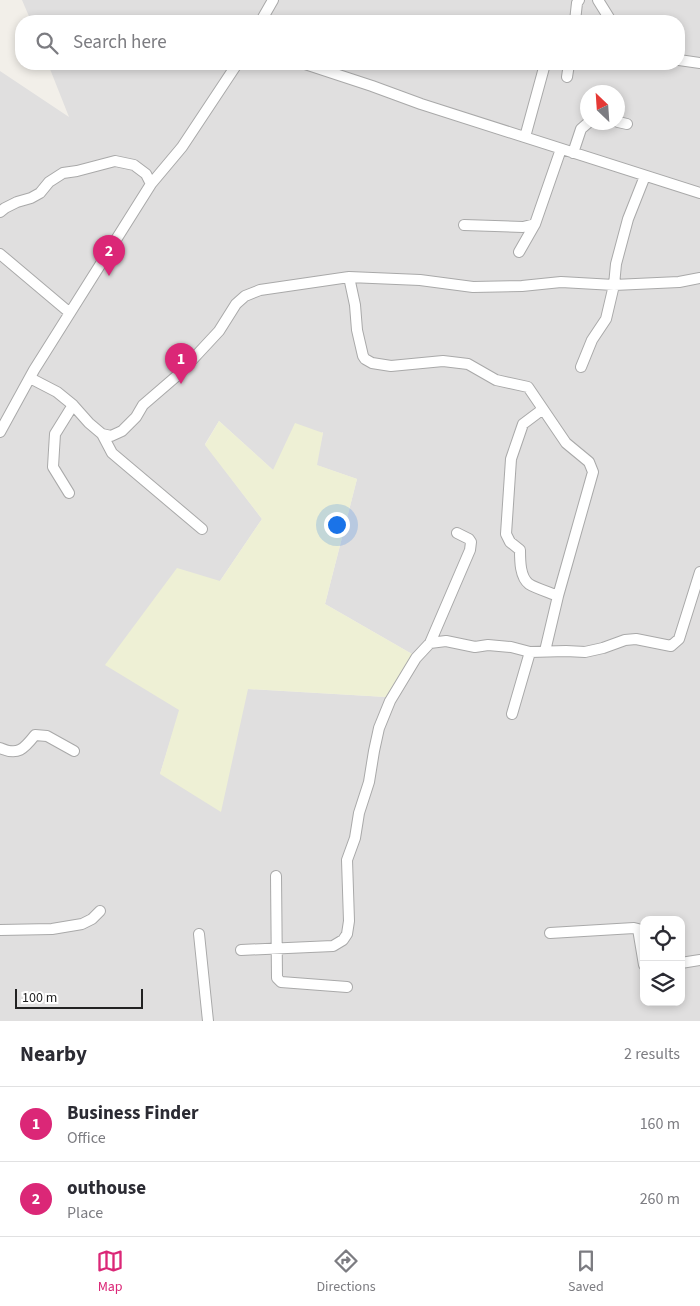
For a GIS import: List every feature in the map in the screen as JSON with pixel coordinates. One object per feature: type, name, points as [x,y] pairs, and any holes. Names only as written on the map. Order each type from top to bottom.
[{"type":"street","points":[[264,15],[272,0]]},
{"type":"street","points":[[576,15],[579,0]]},
{"type":"street","points":[[598,0],[607,15]]},
{"type":"street","points":[[685,61],[700,63]]},
{"type":"street","points":[[0,432],[30,378],[152,184],[182,147],[232,70]]},
{"type":"street","points":[[323,70],[420,104],[700,193]]},
{"type":"street","points":[[525,137],[543,70]]},
{"type":"street","points":[[567,77],[568,70]]},
{"type":"street","points":[[573,153],[581,130]]},
{"type":"street","points":[[519,252],[535,224],[561,149]]},
{"type":"street","points":[[0,212],[17,202],[40,193],[49,182],[63,173],[115,161],[134,165],[146,174],[152,184]]},
{"type":"street","points":[[580,367],[592,340],[606,319],[614,286],[616,264],[628,219],[645,176]]},
{"type":"street","points":[[464,225],[523,227],[535,224]]},
{"type":"street","points":[[0,254],[70,313]]},
{"type":"street","points":[[349,277],[355,304],[357,330],[365,359],[372,363],[391,366],[443,361],[468,364],[496,380],[528,387],[566,443],[589,462],[593,472],[558,596],[545,651]]},
{"type":"street","points":[[102,434],[111,436],[122,431],[143,405],[179,374],[219,331],[236,304],[245,296],[260,290],[349,277],[420,280],[473,287],[522,286],[561,282],[614,286],[678,282],[700,278]]},
{"type":"street","points":[[30,378],[57,392],[74,405],[89,423],[102,434],[112,453],[202,529]]},
{"type":"street","points":[[69,493],[53,467],[55,434],[74,405]]},
{"type":"street","points":[[543,409],[523,424],[511,458],[506,534],[510,542],[520,550],[522,574],[528,584],[558,596]]},
{"type":"street","points":[[241,950],[334,946],[343,940],[349,921],[347,860],[355,838],[359,813],[369,782],[379,728],[390,701],[416,658],[430,643],[470,550],[469,538],[457,533]]},
{"type":"street","points":[[430,643],[446,641],[475,647],[488,645],[511,647],[530,652],[585,652],[625,640],[636,639],[671,646],[679,639],[700,572]]},
{"type":"street","points":[[512,714],[530,652]]},
{"type":"street","points":[[0,748],[8,752],[20,751],[35,735],[47,736],[74,751]]},
{"type":"street","points":[[276,876],[277,978],[281,982],[347,987]]},
{"type":"street","points":[[0,930],[62,928],[82,924],[92,919],[100,911]]},
{"type":"street","points":[[550,933],[638,929],[642,961]]},
{"type":"street","points":[[199,934],[208,1021]]},
{"type":"street","points":[[685,962],[700,960]]},
{"type":"shaded area","points":[[22,0],[700,0],[700,1021],[0,1021],[0,71],[69,117],[50,70],[685,70],[685,15],[28,15]],"holes":[[[219,421],[273,470],[323,432],[316,465],[357,479],[325,604],[412,654],[386,697],[248,689],[160,774],[220,581],[262,519],[205,444]]]},
{"type":"green space","points":[[219,421],[273,470],[295,423],[323,433],[317,465],[357,479],[325,604],[412,654],[386,697],[248,689],[221,812],[160,774],[179,710],[105,665],[177,568],[220,581],[262,519],[205,445]]},
{"type":"place","name":"outhouse","points":[[109,276]]},
{"type":"place","name":"Business Finder","points":[[181,384]]}]
